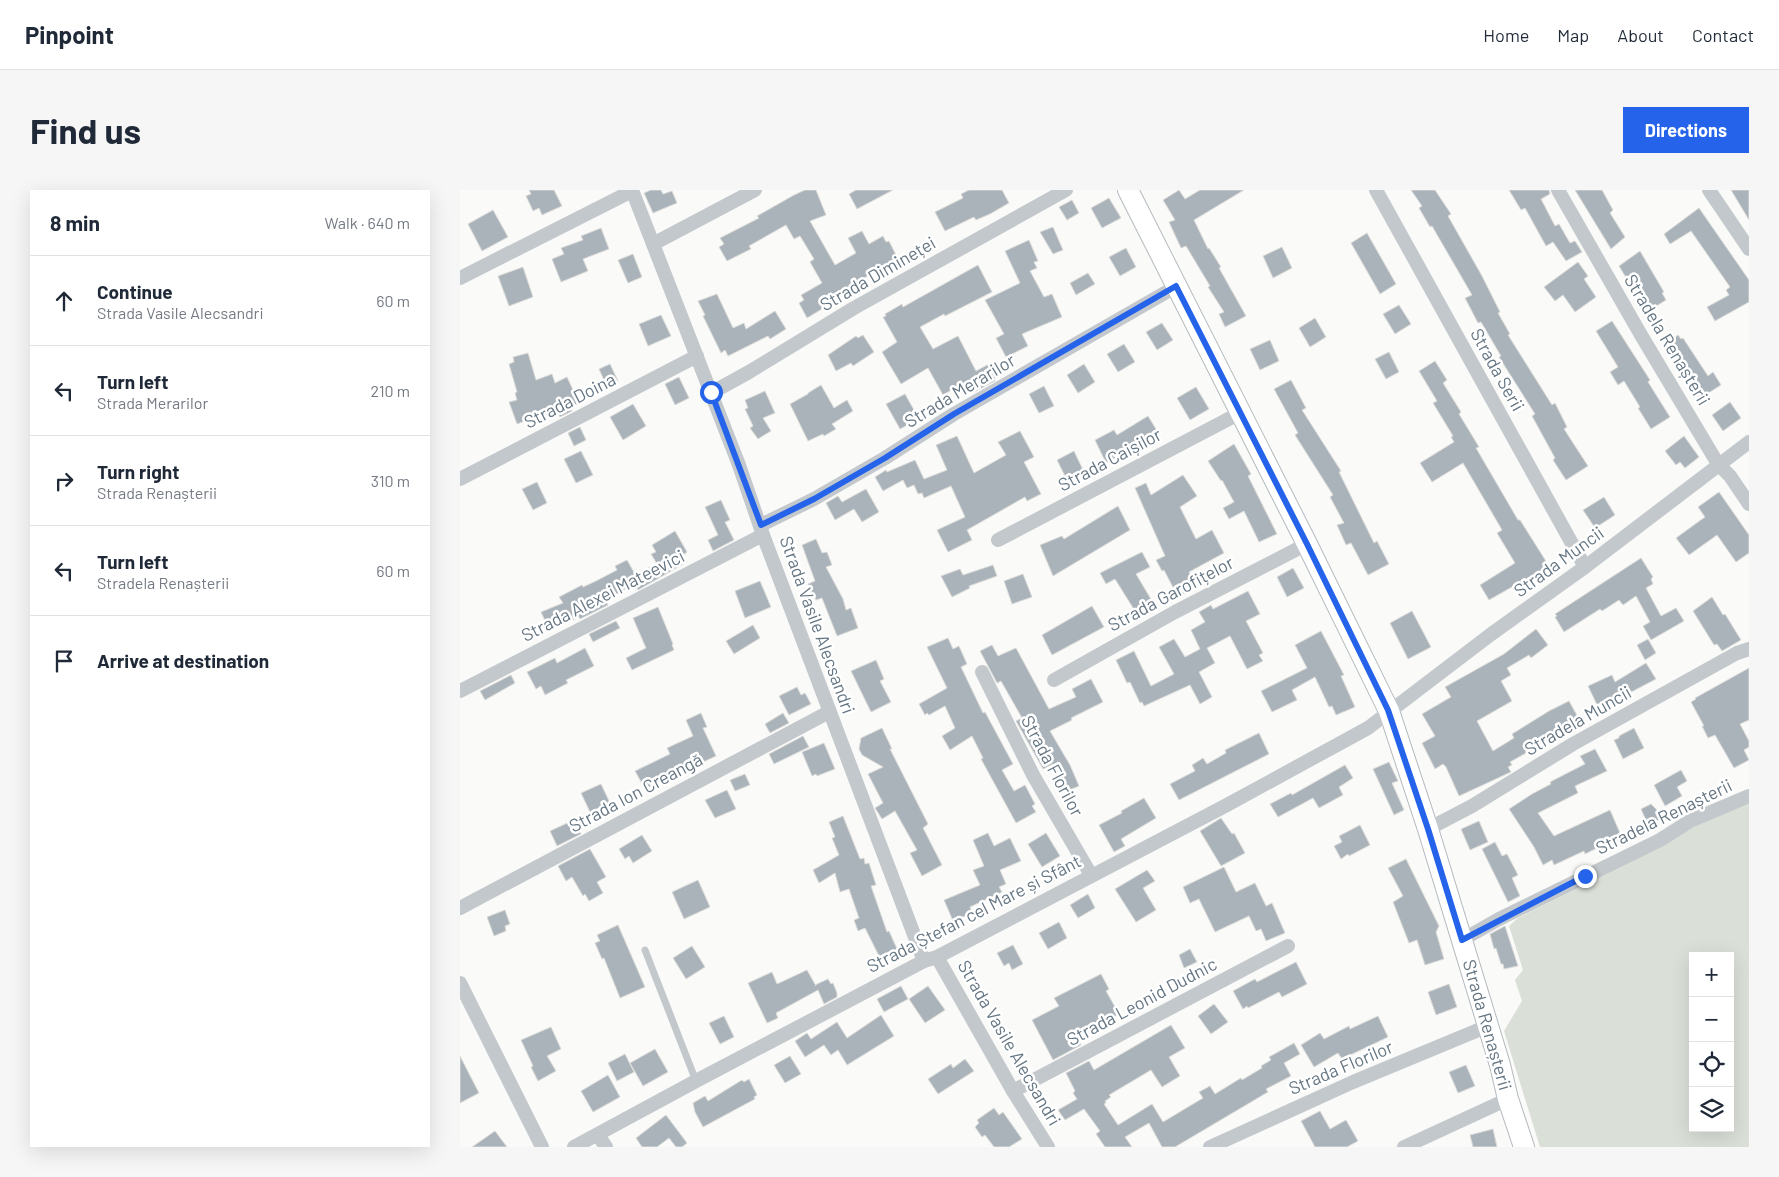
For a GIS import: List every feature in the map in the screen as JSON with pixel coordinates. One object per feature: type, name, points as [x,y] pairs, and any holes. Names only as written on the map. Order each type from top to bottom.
[{"type":"street","points":[[653,244],[755,190]]},
{"type":"street","name":"Strada Dimineței","points":[[711,392],[749,372],[854,308],[1066,190]]},
{"type":"street","name":"Strada Serii","points":[[1376,190],[1585,568]]},
{"type":"street","name":"Stradela Renașterii","points":[[1558,190],[1718,464],[1730,476],[1749,504]]},
{"type":"street","points":[[1709,190],[1749,250]]},
{"type":"street","points":[[460,278],[632,191]]},
{"type":"street","name":"Strada Vasile Alecsandri","points":[[632,191],[711,392],[829,712],[931,959],[1048,1147]]},
{"type":"street","name":"Strada Renașterii","points":[[1131,191],[1176,286],[1307,544],[1388,710],[1428,829],[1488,1026],[1508,1100],[1524,1147]]},
{"type":"street","name":"Strada Merarilor","points":[[762,530],[885,458],[954,414],[1176,286]]},
{"type":"street","name":"Strada Doina","points":[[460,479],[697,356]]},
{"type":"street","name":"Strada Caișilor","points":[[998,540],[1240,413]]},
{"type":"street","name":"Strada Muncii","points":[[1388,710],[1585,568],[1749,442]]},
{"type":"street","name":"Strada Alexei Mateevici","points":[[460,691],[762,530]]},
{"type":"street","name":"Strada Garofițelor","points":[[1054,680],[1175,612],[1307,544]]},
{"type":"street","name":"Stradela Muncii","points":[[1428,829],[1472,806],[1573,744],[1737,653],[1749,649]]},
{"type":"street","name":"Strada Florilor","points":[[982,672],[1033,775],[1091,875]]},
{"type":"street","name":"Strada Ștefan cel Mare și Sfânt","points":[[574,1147],[696,1081],[1225,806],[1368,728],[1388,710]]},
{"type":"street","name":"Strada Ion Creangă","points":[[460,908],[829,712]]},
{"type":"street","name":"Stradela Renașterii","points":[[1462,940],[1579,879],[1660,840],[1690,821],[1749,796]]},
{"type":"street","name":"Strada Leonid Dudnic","points":[[1013,1091],[1288,946]]},
{"type":"street","points":[[460,983],[542,1147]]},
{"type":"street","name":"Strada Florilor","points":[[1210,1147],[1353,1082],[1488,1026]]},
{"type":"street","points":[[1404,1147],[1508,1100]]},
{"type":"street","points":[[598,1135],[606,1147]]},
{"type":"lane","points":[[644,950],[696,1081]]},
{"type":"shaded area","points":[[1749,802],[1749,1147],[1540,1147],[1504,1031],[1522,1001],[1515,980],[1523,970],[1509,926],[1518,918],[1610,872],[1685,831]]},
{"type":"building","points":[[529,190],[554,190],[562,206],[542,215],[539,208],[533,211],[526,196],[531,194]]},
{"type":"building","points":[[651,190],[661,190],[663,194],[672,191],[677,203],[653,213],[644,193]]},
{"type":"building","points":[[805,190],[816,190],[826,215],[810,221],[835,265],[856,253],[848,238],[862,231],[869,244],[883,236],[886,242],[889,241],[899,261],[864,278],[867,282],[807,318],[799,303],[804,300],[801,295],[822,283],[810,262],[814,259],[800,236],[794,239],[786,225],[749,246],[751,249],[727,261],[719,247],[724,244],[720,238],[759,218],[757,216]]},
{"type":"building","points":[[856,190],[893,190],[857,209],[849,194]]},
{"type":"building","points":[[969,190],[1002,190],[1009,203],[990,214],[976,220],[974,217],[945,231],[935,212],[963,198],[961,194]]},
{"type":"building","points":[[1179,190],[1185,199],[1200,190],[1244,190],[1194,220],[1208,249],[1221,267],[1219,268],[1246,316],[1225,327],[1219,314],[1224,312],[1186,246],[1181,248],[1169,222],[1175,220],[1163,200]]},
{"type":"building","points":[[1411,190],[1435,190],[1451,214],[1448,216],[1482,276],[1500,312],[1498,313],[1510,334],[1508,335],[1552,405],[1555,403],[1567,427],[1564,429],[1588,466],[1566,480],[1553,460],[1555,458],[1532,416],[1535,414],[1499,357],[1501,356],[1481,322],[1478,323],[1465,298],[1472,295],[1432,226],[1430,227],[1419,208],[1422,206]]},
{"type":"building","points":[[1509,190],[1549,190],[1550,194],[1541,199],[1555,226],[1559,224],[1570,243],[1575,241],[1582,252],[1566,261],[1553,242],[1546,246],[1525,208],[1521,210]]},
{"type":"building","points":[[1575,190],[1602,190],[1613,210],[1610,213],[1625,237],[1611,249]]},
{"type":"building","points":[[1731,190],[1749,190],[1749,220]]},
{"type":"building","points":[[1109,198],[1121,218],[1102,228],[1091,208]]},
{"type":"building","points":[[1072,200],[1079,213],[1067,220],[1059,207]]},
{"type":"building","points":[[1699,208],[1749,280],[1749,302],[1715,321],[1707,307],[1729,295],[1726,290],[1730,287],[1691,231],[1670,244],[1664,234]]},
{"type":"building","points":[[493,210],[508,237],[482,251],[468,224]]},
{"type":"building","points":[[1053,227],[1063,250],[1053,254],[1040,232]]},
{"type":"building","points":[[601,228],[609,249],[583,259],[588,271],[561,282],[552,259],[564,254],[561,248],[583,240],[581,236]]},
{"type":"building","points":[[1367,233],[1396,284],[1380,294],[1351,243]]},
{"type":"building","points":[[1029,240],[1038,261],[1034,262],[1037,268],[1030,271],[1044,297],[1052,294],[1062,317],[1022,334],[1028,346],[1006,357],[996,338],[1004,334],[985,300],[1020,283],[1005,251]]},
{"type":"building","points":[[1282,247],[1292,268],[1273,278],[1263,256]]},
{"type":"building","points":[[1126,248],[1136,267],[1120,276],[1109,257]]},
{"type":"building","points":[[1640,251],[1664,292],[1662,293],[1666,300],[1647,312],[1619,266]]},
{"type":"building","points":[[633,254],[642,277],[628,283],[618,260]]},
{"type":"building","points":[[1578,262],[1588,276],[1584,279],[1596,297],[1575,312],[1563,295],[1555,301],[1544,287]]},
{"type":"building","points":[[978,265],[992,292],[920,327],[933,349],[958,336],[976,371],[989,364],[997,377],[994,379],[995,381],[972,393],[965,382],[943,395],[928,368],[901,384],[882,352],[897,342],[883,317],[902,304],[903,307]]},
{"type":"building","points":[[523,267],[533,297],[509,306],[498,276]]},
{"type":"building","points":[[1088,273],[1095,284],[1076,295],[1070,283]]},
{"type":"building","points":[[717,294],[733,328],[744,323],[746,329],[775,311],[786,329],[770,339],[768,336],[728,356],[725,350],[721,353],[698,301]]},
{"type":"building","points":[[1399,305],[1411,324],[1395,334],[1383,314]]},
{"type":"building","points":[[661,315],[671,336],[648,346],[639,324]]},
{"type":"building","points":[[1315,318],[1326,337],[1310,347],[1299,328]]},
{"type":"building","points":[[1612,321],[1650,380],[1648,382],[1670,417],[1651,429],[1624,381],[1618,385],[1610,372],[1618,367],[1596,331]]},
{"type":"building","points":[[1162,323],[1173,340],[1157,350],[1146,332]]},
{"type":"building","points":[[863,335],[874,352],[853,366],[851,363],[836,371],[828,355],[856,336],[858,338]]},
{"type":"building","points":[[1678,335],[1681,339],[1683,338],[1708,376],[1713,372],[1721,385],[1699,399],[1663,346]]},
{"type":"building","points":[[1270,340],[1279,361],[1260,370],[1250,349]]},
{"type":"building","points":[[1124,344],[1135,362],[1118,372],[1107,354]]},
{"type":"building","points":[[1389,352],[1399,372],[1386,379],[1375,359]]},
{"type":"building","points":[[528,353],[536,380],[552,374],[555,383],[567,377],[579,403],[570,407],[572,411],[560,417],[555,409],[517,424],[509,402],[517,400],[515,393],[517,392],[509,364],[514,362],[513,357]]},
{"type":"building","points":[[1435,361],[1447,380],[1443,383],[1479,447],[1476,448],[1518,520],[1520,520],[1549,566],[1489,600],[1480,585],[1515,563],[1497,533],[1502,530],[1463,463],[1432,482],[1420,463],[1454,442],[1451,437],[1453,436],[1433,403],[1437,401],[1419,371]]},
{"type":"building","points":[[610,364],[618,381],[607,387],[599,369]]},
{"type":"building","points":[[1084,364],[1095,382],[1078,393],[1067,375]]},
{"type":"building","points":[[679,377],[689,398],[675,405],[665,384]]},
{"type":"building","points":[[1291,380],[1306,408],[1302,410],[1341,471],[1339,472],[1374,543],[1377,541],[1389,564],[1368,575],[1351,543],[1346,545],[1337,525],[1344,523],[1330,497],[1333,495],[1295,435],[1298,433],[1274,389]]},
{"type":"building","points":[[821,385],[834,408],[847,400],[853,411],[832,424],[836,429],[824,436],[823,434],[808,441],[790,404]]},
{"type":"building","points":[[1044,386],[1054,406],[1039,413],[1029,394]]},
{"type":"building","points":[[1196,387],[1209,409],[1190,420],[1177,398]]},
{"type":"building","points":[[765,391],[775,413],[763,418],[771,431],[758,439],[750,428],[753,426],[745,409],[748,408],[745,400]]},
{"type":"building","points":[[905,394],[919,419],[900,429],[886,404]]},
{"type":"building","points":[[1730,402],[1741,418],[1723,431],[1712,415]]},
{"type":"building","points":[[633,404],[646,426],[623,440],[610,417]]},
{"type":"building","points":[[1148,416],[1159,434],[1106,463],[1095,440],[1114,430],[1117,435]]},
{"type":"building","points":[[580,427],[586,440],[574,446],[568,433]]},
{"type":"building","points":[[1020,431],[1034,457],[1024,462],[1041,494],[1027,501],[1025,497],[967,530],[972,540],[948,552],[937,530],[965,517],[951,486],[924,498],[922,493],[918,494],[914,485],[907,488],[903,480],[883,491],[875,477],[886,470],[887,472],[915,460],[924,479],[947,470],[936,445],[957,436],[974,473],[1006,455],[998,442]]},
{"type":"building","points":[[1684,436],[1699,457],[1685,468],[1680,462],[1676,465],[1665,451]]},
{"type":"building","points":[[1234,444],[1251,474],[1248,476],[1277,534],[1259,542],[1244,511],[1229,519],[1223,508],[1234,502],[1222,480],[1208,461]]},
{"type":"building","points":[[581,451],[593,475],[576,483],[564,459]]},
{"type":"building","points":[[1074,451],[1084,472],[1067,480],[1057,460]]},
{"type":"building","points":[[1183,475],[1197,496],[1180,507],[1196,539],[1212,530],[1224,553],[1189,572],[1197,587],[1178,597],[1164,570],[1162,571],[1156,560],[1165,556],[1135,488],[1146,483],[1151,495]]},
{"type":"building","points":[[537,482],[547,503],[533,510],[522,489]]},
{"type":"building","points":[[866,489],[879,512],[862,522],[854,509],[835,520],[826,503],[838,496],[842,502]]},
{"type":"building","points":[[1719,492],[1749,535],[1749,553],[1736,562],[1717,535],[1689,555],[1676,538],[1705,517],[1698,507]]},
{"type":"building","points":[[1604,497],[1615,515],[1595,528],[1583,510]]},
{"type":"building","points":[[721,500],[730,520],[725,522],[734,540],[713,551],[708,540],[718,535],[705,507]]},
{"type":"building","points":[[1118,506],[1130,530],[1053,576],[1040,545],[1062,536],[1064,539]]},
{"type":"building","points":[[675,531],[687,552],[683,555],[687,562],[638,590],[635,584],[605,600],[608,605],[580,619],[579,617],[571,621],[568,614],[546,623],[541,612],[563,603],[559,597],[617,570],[615,566],[627,560],[635,574],[657,564],[651,554],[656,552],[652,545]]},
{"type":"building","points":[[816,539],[822,553],[827,552],[832,565],[826,567],[843,599],[846,610],[851,608],[858,628],[837,636],[822,598],[816,600],[808,584],[815,581],[802,545]]},
{"type":"building","points":[[1142,552],[1150,567],[1136,574],[1152,601],[1135,611],[1115,579],[1106,584],[1100,573]]},
{"type":"building","points":[[1641,558],[1653,577],[1651,579],[1653,584],[1646,588],[1661,616],[1676,608],[1684,621],[1651,640],[1643,626],[1650,622],[1636,596],[1623,605],[1619,600],[1602,611],[1600,609],[1564,632],[1555,614]]},
{"type":"building","points":[[993,565],[997,576],[969,586],[970,588],[952,597],[941,576],[960,569],[963,575]]},
{"type":"building","points":[[1293,568],[1304,588],[1287,597],[1277,577]]},
{"type":"building","points":[[1023,574],[1032,597],[1012,604],[1004,581]]},
{"type":"building","points":[[760,581],[771,607],[745,618],[735,591]]},
{"type":"building","points":[[1248,591],[1260,614],[1246,621],[1263,653],[1259,655],[1263,661],[1247,669],[1230,636],[1207,648],[1215,663],[1199,672],[1212,697],[1200,704],[1190,685],[1144,706],[1142,702],[1140,703],[1130,682],[1127,683],[1116,660],[1134,651],[1151,686],[1174,674],[1159,647],[1174,639],[1185,657],[1200,649],[1191,630],[1205,622],[1199,612],[1211,605],[1213,609]]},
{"type":"building","points":[[1712,597],[1741,640],[1722,651],[1717,644],[1714,645],[1693,611]]},
{"type":"building","points":[[1092,606],[1104,627],[1052,655],[1042,635]]},
{"type":"building","points":[[658,607],[674,650],[632,670],[626,658],[646,648],[633,618]]},
{"type":"building","points":[[1412,611],[1431,647],[1408,659],[1390,623]]},
{"type":"building","points":[[616,621],[620,628],[593,642],[589,634]]},
{"type":"building","points":[[753,625],[760,638],[734,654],[726,641]]},
{"type":"building","points":[[1536,629],[1548,645],[1531,658],[1529,655],[1507,668],[1511,675],[1501,681],[1512,701],[1477,721],[1493,751],[1514,738],[1512,734],[1569,701],[1579,719],[1546,736],[1548,740],[1546,742],[1510,762],[1512,765],[1508,767],[1511,772],[1459,796],[1446,767],[1443,764],[1435,769],[1422,743],[1435,736],[1422,714],[1451,697],[1445,687],[1504,654]]},
{"type":"building","points":[[1321,631],[1344,675],[1341,676],[1355,707],[1336,715],[1332,706],[1329,707],[1315,677],[1292,690],[1297,700],[1272,712],[1261,691],[1307,668],[1295,645]]},
{"type":"building","points":[[948,638],[953,649],[959,646],[967,664],[961,667],[983,713],[985,712],[1013,764],[1002,770],[1014,791],[1025,785],[1035,804],[1032,806],[1036,812],[1016,823],[981,759],[983,758],[972,736],[950,750],[942,736],[955,728],[945,706],[929,715],[927,713],[925,715],[919,704],[947,688],[927,647]]},
{"type":"building","points":[[1648,639],[1656,653],[1645,660],[1637,645]]},
{"type":"building","points":[[992,645],[998,656],[1016,648],[1049,709],[1076,697],[1072,689],[1091,679],[1103,702],[1050,731],[1070,765],[1079,786],[1067,791],[1058,769],[1056,770],[1053,764],[1043,769],[1016,721],[1022,718],[1001,681],[997,683],[980,651]]},
{"type":"building","points":[[585,648],[594,666],[566,680],[568,683],[545,695],[541,686],[536,689],[527,672],[555,658],[557,663]]},
{"type":"building","points":[[876,660],[884,679],[880,681],[891,702],[871,712],[851,671]]},
{"type":"building","points":[[1646,663],[1656,679],[1599,709],[1588,686],[1612,675],[1615,682]]},
{"type":"building","points":[[1749,668],[1749,720],[1740,724],[1749,741],[1749,747],[1744,750],[1749,760],[1734,768],[1715,735],[1708,738],[1702,726],[1704,726],[1691,702]]},
{"type":"building","points":[[511,675],[515,683],[485,700],[480,691]]},
{"type":"building","points":[[797,687],[801,695],[805,693],[811,704],[789,715],[779,696]]},
{"type":"building","points":[[701,713],[707,727],[703,728],[716,756],[645,789],[635,771],[670,754],[667,748],[693,736],[686,720]]},
{"type":"building","points":[[783,713],[789,723],[770,733],[765,724]]},
{"type":"building","points":[[882,728],[892,749],[890,749],[928,824],[923,828],[942,865],[922,876],[910,853],[917,850],[895,811],[882,819],[875,808],[883,803],[868,774],[883,767],[862,755],[859,749],[861,738]]},
{"type":"building","points":[[1634,728],[1644,748],[1623,759],[1614,740]]},
{"type":"building","points":[[1259,733],[1269,754],[1179,800],[1170,784],[1195,771],[1192,765],[1203,758],[1207,764],[1226,753],[1225,750]]},
{"type":"building","points":[[803,736],[809,747],[774,764],[769,754]]},
{"type":"building","points":[[824,743],[835,769],[812,776],[802,752]]},
{"type":"building","points":[[1595,749],[1607,771],[1575,786],[1578,793],[1538,813],[1554,836],[1610,810],[1623,840],[1605,848],[1603,845],[1585,854],[1584,851],[1554,865],[1552,860],[1543,865],[1534,847],[1509,809],[1551,784],[1550,782],[1585,764],[1580,756]]},
{"type":"building","points":[[1389,762],[1398,781],[1392,783],[1404,810],[1394,815],[1373,769]]},
{"type":"building","points":[[1345,765],[1353,778],[1339,787],[1343,795],[1319,808],[1313,798],[1278,817],[1270,804],[1291,793],[1292,795]]},
{"type":"building","points":[[1681,770],[1687,781],[1677,787],[1682,796],[1665,806],[1654,785]]},
{"type":"building","points":[[745,774],[750,785],[735,791],[730,780]]},
{"type":"building","points":[[601,784],[610,803],[590,812],[581,793]]},
{"type":"building","points":[[727,790],[736,809],[715,818],[705,800]]},
{"type":"building","points":[[1144,798],[1156,818],[1121,839],[1125,846],[1114,852],[1099,825],[1122,813],[1121,811]]},
{"type":"building","points":[[1651,804],[1657,810],[1661,819],[1648,825],[1641,809]]},
{"type":"building","points":[[843,816],[860,859],[864,858],[865,864],[869,863],[876,885],[871,886],[887,932],[889,931],[898,951],[881,960],[865,928],[858,931],[854,920],[859,918],[849,889],[840,892],[835,873],[819,883],[813,870],[839,855],[832,838],[835,837],[829,822]]},
{"type":"building","points":[[1221,818],[1232,834],[1234,833],[1245,853],[1221,866],[1200,831]]},
{"type":"building","points":[[574,820],[581,834],[557,846],[550,831]]},
{"type":"building","points":[[1479,821],[1488,842],[1470,850],[1461,829]]},
{"type":"building","points":[[1360,825],[1370,845],[1341,859],[1334,846],[1342,842],[1339,836]]},
{"type":"building","points":[[988,833],[994,846],[1010,838],[1021,861],[1000,870],[1006,884],[999,887],[1002,892],[970,907],[972,913],[953,921],[944,900],[980,885],[973,870],[984,866],[973,840]]},
{"type":"building","points":[[1046,833],[1060,856],[1042,867],[1028,844]]},
{"type":"building","points":[[642,835],[652,851],[633,863],[629,856],[625,859],[619,849]]},
{"type":"building","points":[[1495,842],[1502,856],[1507,854],[1518,875],[1512,878],[1520,896],[1508,902],[1482,849]]},
{"type":"building","points":[[590,849],[606,877],[597,882],[603,893],[589,901],[585,894],[583,896],[572,877],[566,881],[558,866]]},
{"type":"building","points":[[1406,859],[1439,926],[1436,932],[1444,959],[1425,965],[1417,940],[1409,943],[1393,902],[1403,896],[1388,868]]},
{"type":"building","points":[[1224,867],[1236,892],[1255,883],[1266,906],[1272,903],[1285,933],[1266,941],[1261,929],[1256,931],[1249,916],[1215,932],[1199,899],[1190,903],[1183,887]]},
{"type":"building","points":[[1147,870],[1155,881],[1143,888],[1156,910],[1136,922],[1115,889]]},
{"type":"building","points":[[698,880],[710,907],[684,919],[672,892]]},
{"type":"building","points":[[1088,894],[1095,908],[1078,918],[1070,905]]},
{"type":"building","points":[[505,910],[510,924],[505,926],[506,931],[494,936],[487,917]]},
{"type":"building","points":[[1059,922],[1067,938],[1048,949],[1039,933]]},
{"type":"building","points":[[618,925],[645,987],[620,998],[604,958],[602,959],[595,943],[600,941],[597,935]]},
{"type":"building","points":[[1505,926],[1518,966],[1504,969],[1496,948],[1494,949],[1490,934]]},
{"type":"building","points":[[1013,945],[1023,964],[1012,970],[1009,963],[1004,966],[997,953]]},
{"type":"building","points":[[692,946],[705,967],[686,979],[673,958]]},
{"type":"building","points":[[1190,949],[1197,962],[1184,968],[1179,955]]},
{"type":"building","points":[[1296,962],[1307,984],[1282,997],[1279,992],[1243,1009],[1233,991],[1255,979],[1257,982]]},
{"type":"building","points":[[807,970],[815,985],[828,979],[831,984],[833,983],[837,997],[824,1004],[818,990],[776,1013],[778,1018],[767,1023],[748,983],[772,972],[777,984]]},
{"type":"building","points":[[1101,974],[1109,989],[1106,991],[1119,1014],[1078,1039],[1081,1045],[1053,1060],[1032,1020],[1059,1006],[1054,998]]},
{"type":"building","points":[[1449,984],[1457,1007],[1436,1015],[1428,992]]},
{"type":"building","points":[[901,986],[908,999],[884,1012],[877,999]]},
{"type":"building","points":[[928,986],[945,1010],[925,1023],[909,999]]},
{"type":"building","points":[[1214,1004],[1228,1022],[1211,1034],[1198,1016]]},
{"type":"building","points":[[881,1015],[894,1036],[847,1065],[838,1050],[831,1055],[824,1045],[805,1057],[795,1041],[807,1033],[811,1039],[837,1022],[847,1038]]},
{"type":"building","points":[[724,1016],[734,1037],[720,1044],[709,1023]]},
{"type":"building","points":[[1378,1016],[1388,1037],[1342,1059],[1338,1053],[1314,1067],[1301,1045],[1320,1033],[1324,1039],[1349,1026],[1350,1029]]},
{"type":"building","points":[[1171,1025],[1185,1048],[1169,1057],[1180,1076],[1162,1087],[1151,1070],[1109,1095],[1111,1097],[1104,1104],[1118,1125],[1152,1104],[1163,1122],[1203,1098],[1199,1092],[1210,1086],[1215,1094],[1262,1068],[1261,1066],[1271,1060],[1269,1057],[1294,1043],[1300,1054],[1284,1063],[1291,1076],[1266,1089],[1268,1092],[1175,1147],[1162,1147],[1149,1123],[1125,1137],[1132,1147],[1105,1147],[1096,1134],[1100,1131],[1084,1109],[1065,1120],[1058,1110],[1077,1099],[1066,1073],[1089,1061],[1094,1070]]},
{"type":"building","points":[[551,1027],[561,1049],[547,1056],[556,1071],[538,1081],[521,1040]]},
{"type":"building","points":[[655,1049],[668,1072],[643,1086],[630,1063]]},
{"type":"building","points":[[625,1054],[634,1072],[617,1081],[608,1063]]},
{"type":"building","points":[[460,1056],[479,1093],[460,1103]]},
{"type":"building","points":[[790,1056],[801,1074],[785,1083],[774,1065]]},
{"type":"building","points":[[965,1059],[974,1071],[938,1094],[928,1079],[951,1064],[953,1068]]},
{"type":"building","points":[[1466,1065],[1475,1086],[1458,1093],[1449,1072]]},
{"type":"building","points":[[608,1075],[620,1097],[593,1112],[581,1091]]},
{"type":"building","points":[[749,1079],[757,1095],[754,1097],[755,1099],[703,1127],[695,1112],[693,1103],[705,1096],[708,1101],[742,1080],[744,1082]]},
{"type":"building","points":[[994,1108],[999,1115],[1003,1112],[1022,1139],[1009,1147],[994,1147],[985,1135],[982,1137],[975,1127],[979,1123],[977,1120]]},
{"type":"building","points":[[1320,1111],[1330,1129],[1346,1120],[1358,1141],[1347,1147],[1315,1147],[1301,1121]]},
{"type":"building","points":[[666,1115],[687,1143],[682,1147],[676,1147],[669,1138],[657,1147],[642,1147],[636,1138]]},
{"type":"building","points":[[1493,1129],[1497,1147],[1473,1147],[1470,1135]]},
{"type":"building","points":[[495,1131],[507,1147],[472,1147]]},
{"type":"route","points":[[711,392],[761,525],[814,499],[885,458],[954,414],[1176,286],[1307,544],[1388,710],[1428,829],[1462,940],[1498,919],[1585,876]]}]
